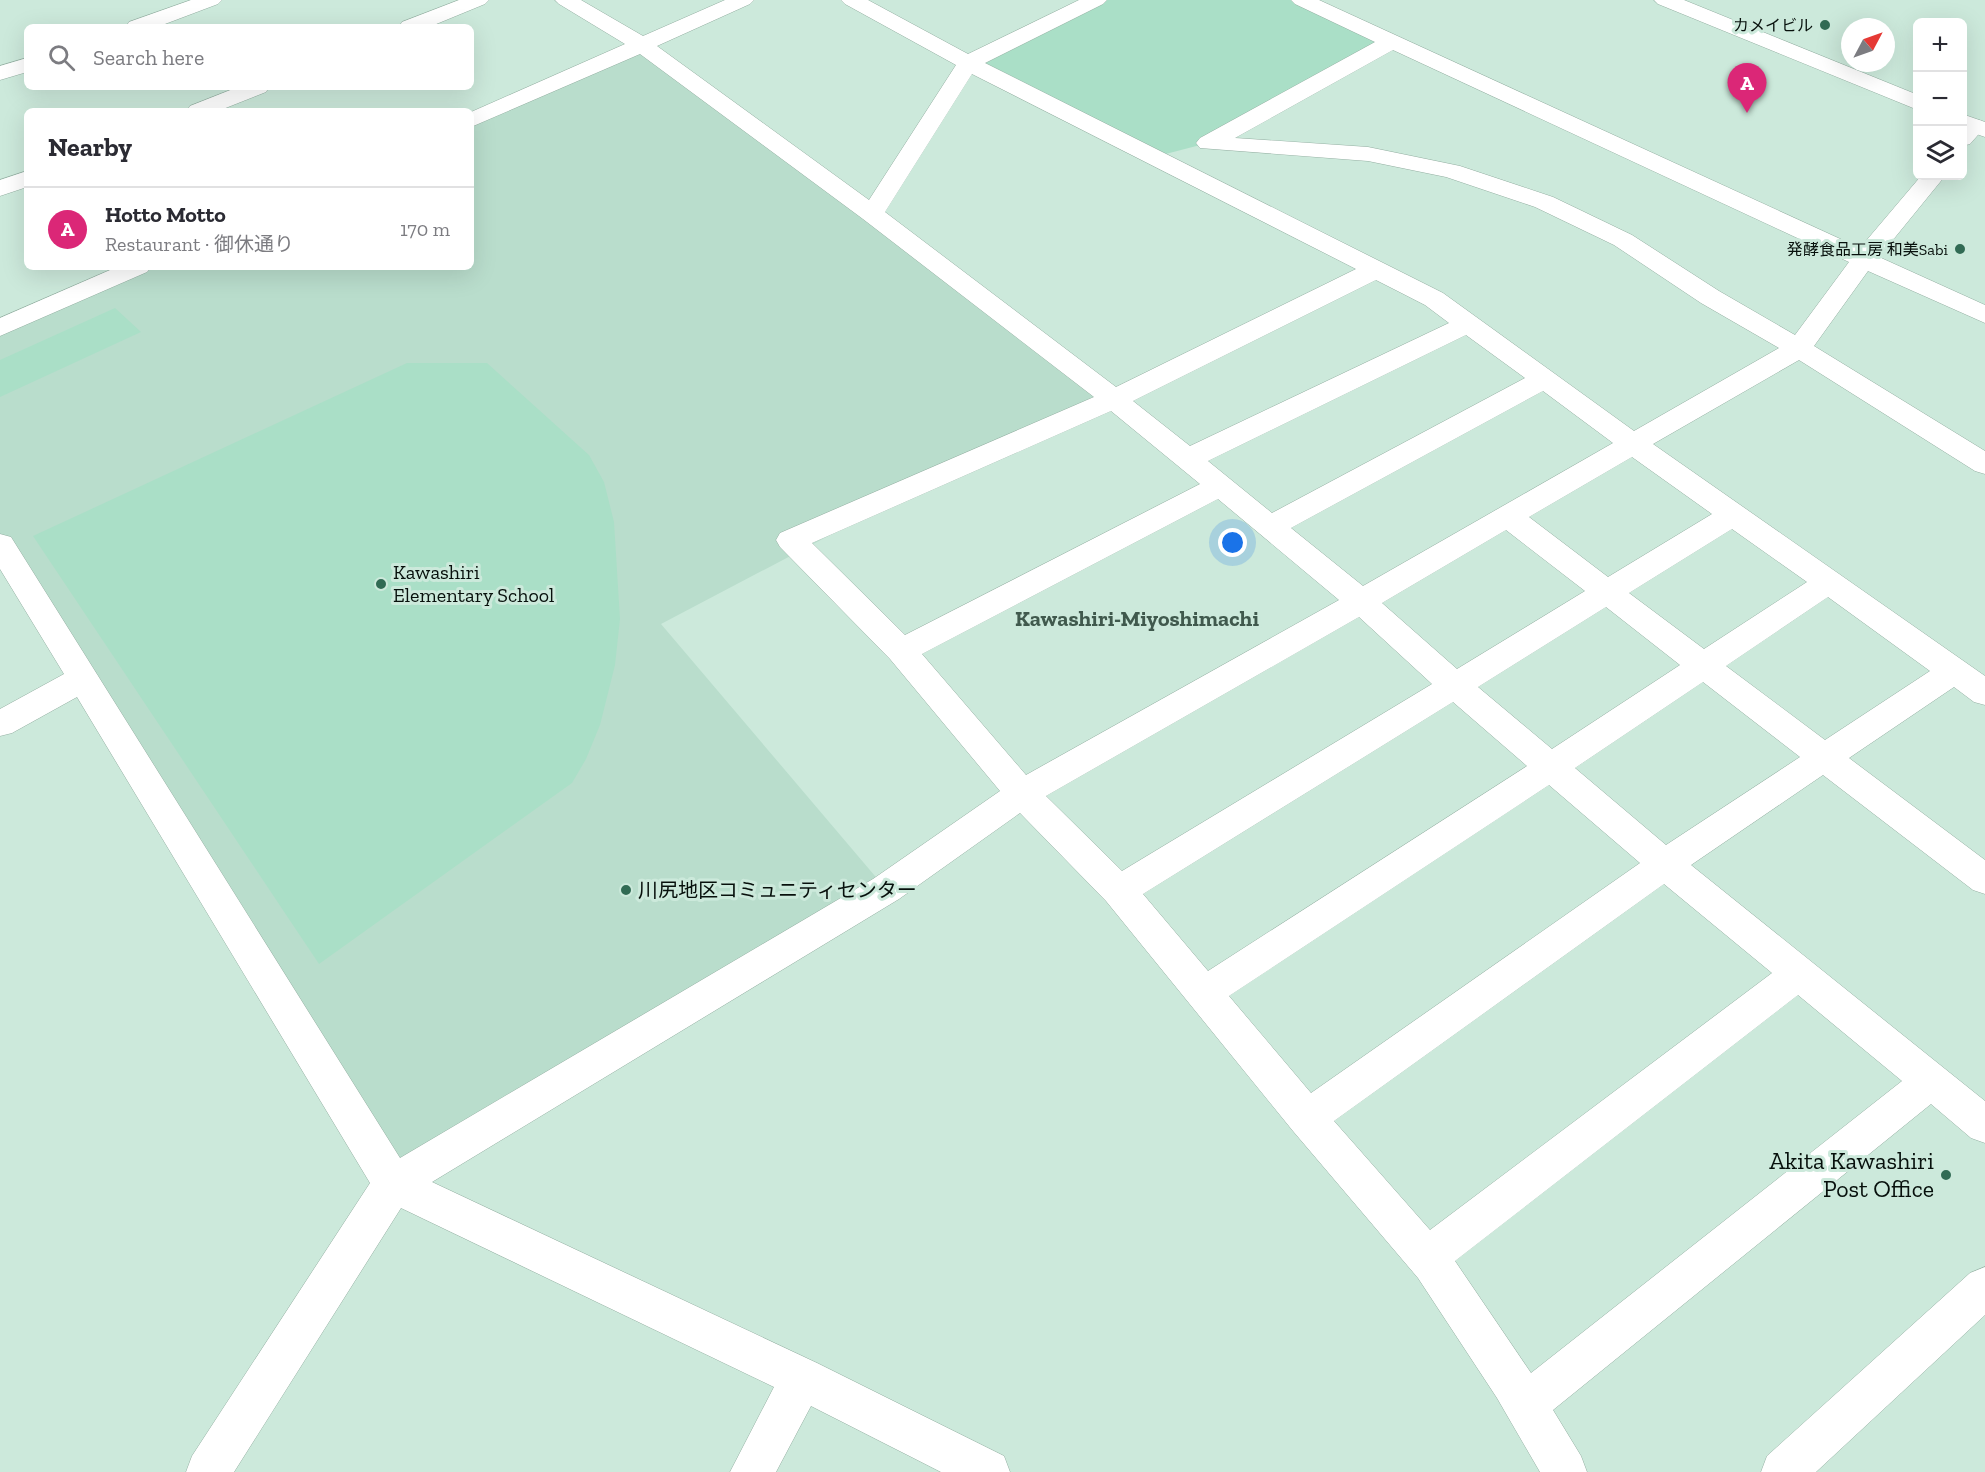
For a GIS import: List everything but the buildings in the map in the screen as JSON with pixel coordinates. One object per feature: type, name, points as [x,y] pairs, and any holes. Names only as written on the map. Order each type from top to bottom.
[{"type":"street","points":[[145,24],[211,0]]},
{"type":"street","points":[[418,24],[478,0]]},
{"type":"street","points":[[566,0],[642,45],[872,214],[1114,399],[1360,602],[1665,864],[1985,1125]]},
{"type":"street","points":[[474,119],[743,0]]},
{"type":"street","points":[[852,0],[968,63],[1434,299],[1632,443],[1985,693]]},
{"type":"street","points":[[872,214],[968,63],[1096,0]]},
{"type":"street","points":[[1302,0],[1985,315]]},
{"type":"street","points":[[1665,0],[1913,101]]},
{"type":"street","points":[[1154,157],[1208,143],[1393,41]]},
{"type":"street","points":[[0,73],[24,65]]},
{"type":"street","points":[[206,108],[250,90]]},
{"type":"street","points":[[1208,143],[1368,154],[1452,171],[1544,202],[1623,240],[1710,297],[1799,348],[1985,464]]},
{"type":"street","points":[[0,189],[24,179]]},
{"type":"street","points":[[208,1472],[393,1184],[886,889],[1022,794],[1799,348],[1863,260],[1930,180]]},
{"type":"street","points":[[0,327],[131,270]]},
{"type":"street","points":[[1375,270],[1114,399],[791,540],[902,651],[1022,794],[1119,891],[1307,1118],[1432,1264],[1525,1405],[1565,1472]]},
{"type":"street","points":[[1187,459],[1468,324]]},
{"type":"street","points":[[1270,527],[1544,379]]},
{"type":"street","points":[[902,651],[1220,486]]},
{"type":"street","points":[[1119,891],[1734,514]]},
{"type":"street","points":[[1507,516],[1985,880]]},
{"type":"street","points":[[0,544],[393,1184],[802,1378],[988,1472]]},
{"type":"street","points":[[1204,993],[1551,768],[1829,582]]},
{"type":"street","points":[[1307,1118],[1665,864],[1954,671]]},
{"type":"street","points":[[0,724],[84,678]]},
{"type":"street","points":[[1426,1258],[1799,973]]},
{"type":"street","points":[[1525,1405],[1931,1081]]},
{"type":"street","points":[[1783,1472],[1985,1287]]},
{"type":"street","points":[[752,1472],[802,1378]]},
{"type":"shaded area","points":[[1096,0],[1302,0],[1393,41],[1208,143],[1154,157],[968,63]]},
{"type":"shaded area","name":"Kawashiri Elementary School","points":[[642,45],[1104,391],[661,624],[886,889],[393,1184],[0,544],[0,329],[133,270],[474,270],[474,120]]},
{"type":"shaded area","points":[[115,308],[141,332],[0,397],[0,360]]},
{"type":"shaded area","points":[[407,363],[487,363],[589,455],[604,482],[614,522],[620,619],[615,665],[600,725],[586,759],[572,783],[319,964],[33,536]]},
{"type":"place","name":"カメイビル","points":[[1825,25]]},
{"type":"place","name":"Hotto Motto","points":[[1747,113]]},
{"type":"place","name":"発酵食品工房 和美Sabi","points":[[1960,249]]},
{"type":"place","name":"Kawashiri Elementary School","points":[[381,584]]},
{"type":"place","name":"川尻地区コミュニティセンター","points":[[626,890]]},
{"type":"place","name":"Akita Kawashiri Post Office","points":[[1946,1175]]},
{"type":"district","name":"Kawashiri-Miyoshimachi","points":[[1137,618]]}]
